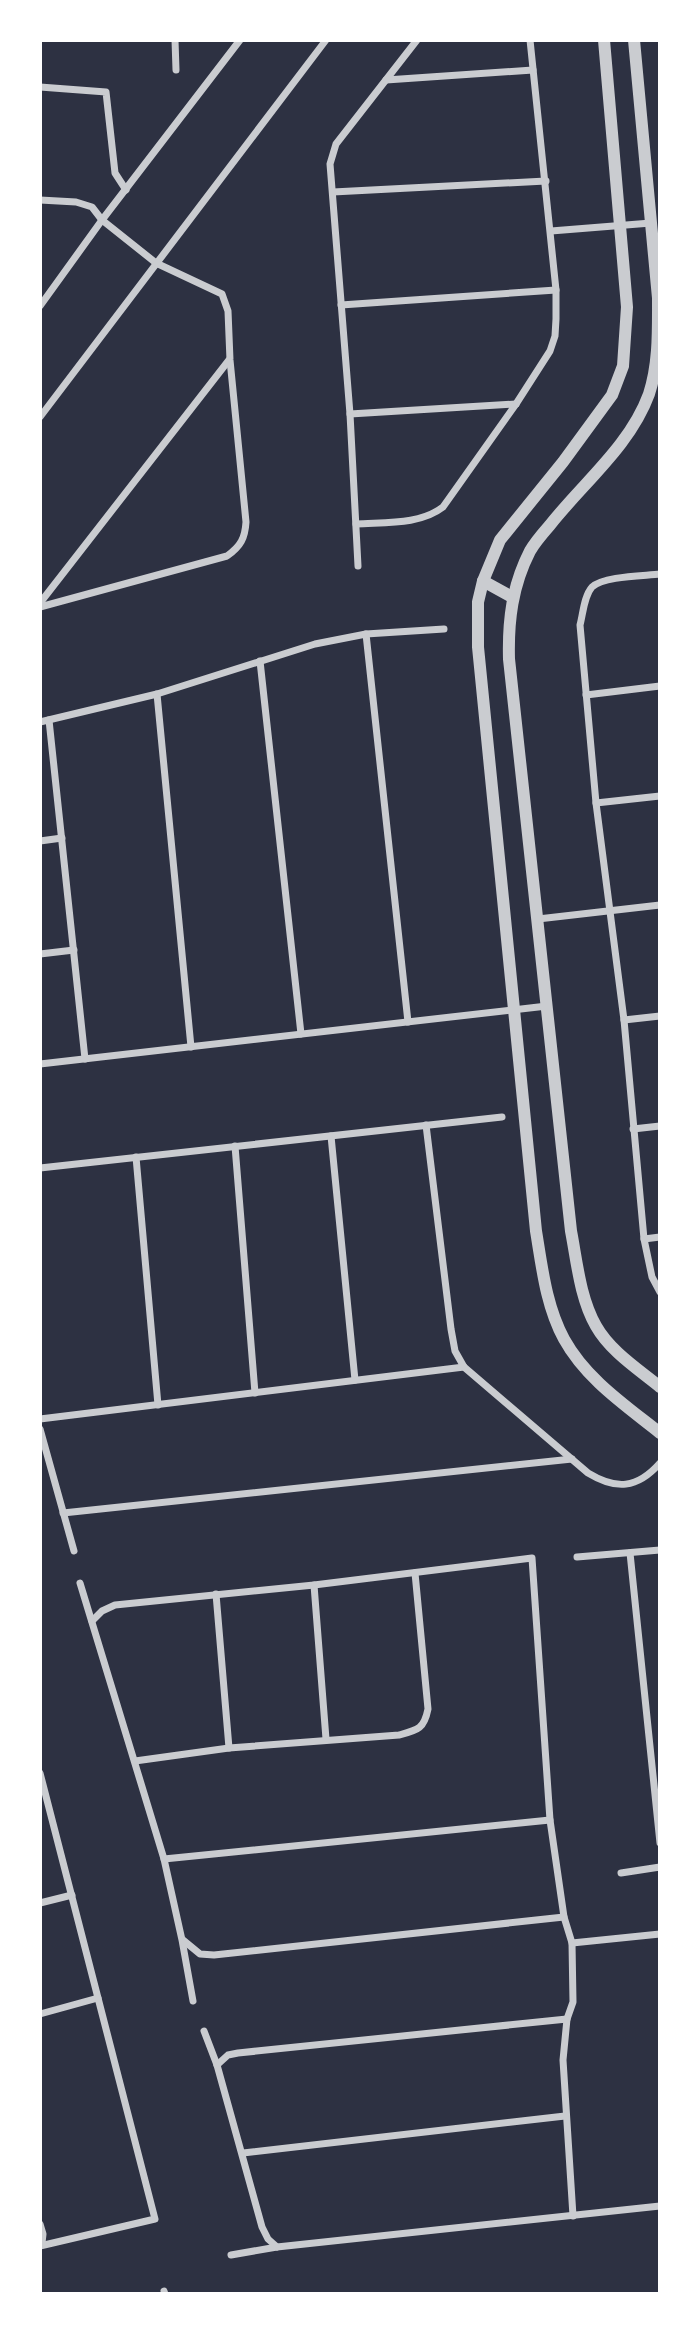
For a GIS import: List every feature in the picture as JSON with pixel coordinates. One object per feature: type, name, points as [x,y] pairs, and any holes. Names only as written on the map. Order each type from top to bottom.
[{"type":"street","points":[[174,40],[177,69]]},
{"type":"street","points":[[40,306],[102,220],[240,40]]},
{"type":"street","points":[[40,417],[326,40]]},
{"type":"street","points":[[358,566],[350,414],[330,164],[336,144],[417,40]]},
{"type":"street","points":[[356,524],[417,519],[433,515],[452,498],[550,351],[555,336],[556,290],[530,40]]},
{"type":"street","points":[[604,40],[626,307],[623,366],[612,395],[563,462],[500,540],[483,581],[478,602],[478,647],[536,1231],[551,1306],[564,1339],[582,1366],[606,1391],[660,1433]]},
{"type":"street","points":[[634,40],[658,298],[659,336],[654,374],[648,396],[633,426],[616,450],[531,549],[512,597],[508,628],[509,659],[571,1231],[586,1302],[597,1328],[615,1350],[660,1387]]},
{"type":"street","points":[[386,80],[533,70]]},
{"type":"street","points":[[40,87],[106,92],[115,173],[126,191]]},
{"type":"street","points":[[333,192],[546,181]]},
{"type":"street","points":[[40,200],[92,207],[102,220],[156,263],[222,294],[228,311],[230,360],[246,522],[245,535],[237,549],[227,556],[40,605]]},
{"type":"street","points":[[551,231],[651,223]]},
{"type":"street","points":[[341,305],[556,290]]},
{"type":"street","points":[[40,605],[230,360]]},
{"type":"street","points":[[350,414],[516,404]]},
{"type":"street","points":[[660,574],[607,580],[592,587],[580,625],[596,803],[624,1020],[644,1239],[652,1278],[660,1292]]},
{"type":"street","points":[[483,581],[512,597]]},
{"type":"street","points":[[40,722],[157,694],[314,644],[366,634],[444,629]]},
{"type":"street","points":[[366,634],[408,1022]]},
{"type":"street","points":[[260,661],[301,1034]]},
{"type":"street","points":[[586,695],[660,686]]},
{"type":"street","points":[[157,694],[191,1047]]},
{"type":"street","points":[[50,720],[85,1059]]},
{"type":"street","points":[[596,803],[660,796]]},
{"type":"street","points":[[40,841],[62,838]]},
{"type":"street","points":[[538,919],[660,905]]},
{"type":"street","points":[[40,954],[74,950]]},
{"type":"street","points":[[40,1064],[547,1006]]},
{"type":"street","points":[[624,1020],[660,1016]]},
{"type":"street","points":[[40,1168],[502,1116]]},
{"type":"street","points":[[426,1125],[451,1329],[456,1351],[464,1367],[603,1482],[616,1485],[641,1480],[660,1463]]},
{"type":"street","points":[[633,1129],[660,1126]]},
{"type":"street","points":[[331,1136],[355,1380]]},
{"type":"street","points":[[235,1146],[255,1393]]},
{"type":"street","points":[[136,1157],[158,1405]]},
{"type":"street","points":[[644,1239],[660,1237]]},
{"type":"street","points":[[40,1419],[464,1367]]},
{"type":"street","points":[[40,1429],[74,1551]]},
{"type":"street","points":[[63,1513],[572,1459]]},
{"type":"street","points":[[577,1557],[660,1550]]},
{"type":"street","points":[[630,1553],[656,1759],[657,1837],[660,1843]]},
{"type":"street","points":[[92,1621],[115,1605],[314,1585],[532,1558],[550,1820],[564,1917],[572,1943],[573,2002],[563,2060],[573,2216]]},
{"type":"street","points":[[135,1761],[229,1748],[399,1735],[417,1731],[426,1722],[428,1709],[415,1573]]},
{"type":"street","points":[[80,1583],[164,1859],[192,2001]]},
{"type":"street","points":[[314,1585],[326,1739]]},
{"type":"street","points":[[216,1594],[229,1748]]},
{"type":"street","points":[[40,1773],[155,2218],[41,2245],[43,2234],[40,2224]]},
{"type":"street","points":[[164,1859],[550,1820]]},
{"type":"street","points":[[621,1873],[660,1867]]},
{"type":"street","points":[[40,1903],[72,1895]]},
{"type":"street","points":[[182,1940],[200,1954],[214,1955],[564,1917]]},
{"type":"street","points":[[572,1943],[660,1934]]},
{"type":"street","points":[[40,2014],[98,1998]]},
{"type":"street","points":[[217,2065],[228,2055],[238,2053],[568,2019]]},
{"type":"street","points":[[204,2031],[217,2065],[262,2227],[268,2239],[277,2247]]},
{"type":"street","points":[[243,2153],[565,2116]]},
{"type":"street","points":[[231,2255],[277,2247],[660,2206]]}]
